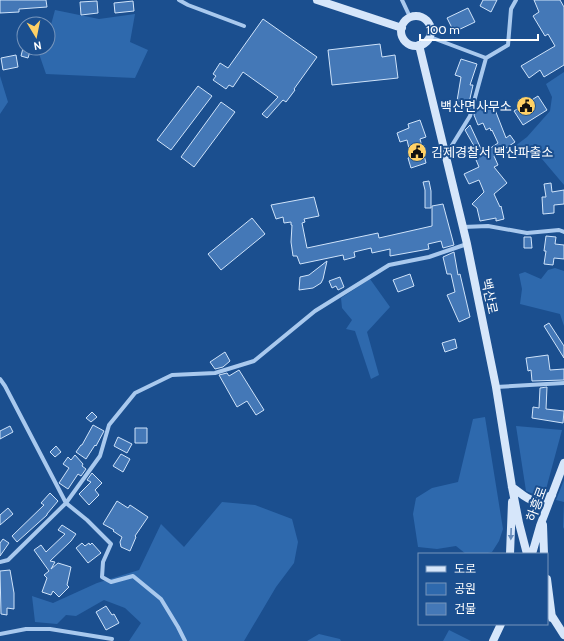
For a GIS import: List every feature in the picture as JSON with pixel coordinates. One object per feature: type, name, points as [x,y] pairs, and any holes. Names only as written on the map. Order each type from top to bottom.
[{"type":"main road","points":[[317,0],[402,28]]},
{"type":"main road","points":[[419,16],[427,20],[431,28],[430,37],[423,44],[414,45],[406,41],[403,37],[402,28],[403,24],[410,17],[419,16]]},
{"type":"main road","name":"백산로","points":[[419,45],[467,244],[496,387],[512,487],[527,553]]},
{"type":"main road","name":"하흥로","points":[[532,553],[543,518],[564,463]]},
{"type":"main road","points":[[512,487],[533,501],[539,501],[552,495]]},
{"type":"main road","points":[[510,553],[512,487]]},
{"type":"main road","points":[[543,518],[544,553]]},
{"type":"main road","points":[[548,591],[550,616],[564,635]]},
{"type":"main road","points":[[493,641],[501,625]]},
{"type":"street","points":[[179,0],[188,6],[244,26]]},
{"type":"street","points":[[402,0],[410,17]]},
{"type":"street","points":[[445,155],[470,116],[486,58],[508,45],[511,9],[516,0]]},
{"type":"street","points":[[430,37],[486,58]]},
{"type":"street","points":[[463,227],[488,226],[527,233],[559,230],[564,232]]},
{"type":"street","points":[[0,562],[8,560],[66,503],[100,456],[109,425],[135,393],[172,375],[215,373],[254,361],[315,311],[389,265],[429,257],[467,244]]},
{"type":"street","points":[[0,379],[66,503],[87,520],[111,544],[103,562],[102,577],[111,582],[133,576],[161,599],[185,641]]},
{"type":"street","points":[[496,387],[564,383]]},
{"type":"street","points":[[0,634],[26,629],[50,629],[112,638]]},
{"type":"green space","points":[[55,10],[99,19],[135,14],[130,42],[148,50],[135,78],[46,74],[40,56],[56,56],[56,16],[53,16]]},
{"type":"green space","points":[[564,72],[564,185],[542,159],[532,159],[515,146],[527,137],[550,111],[552,97],[546,84]]},
{"type":"green space","points":[[0,76],[8,102],[0,114]]},
{"type":"green space","points":[[555,268],[564,271],[564,326],[560,314],[520,304],[522,289],[519,274],[525,272],[541,279],[548,270]]},
{"type":"green space","points":[[370,279],[390,307],[367,332],[379,375],[371,379],[355,331],[346,329],[352,320],[342,308],[341,298]]},
{"type":"green space","points":[[485,417],[503,529],[499,541],[492,552],[488,553],[465,553],[456,546],[437,549],[418,547],[413,514],[416,498],[432,488],[458,482],[473,419]]},
{"type":"green space","points":[[516,426],[562,430],[545,493],[538,496],[526,491]]},
{"type":"green space","points":[[564,480],[564,502],[556,500]]},
{"type":"green space","points":[[222,502],[255,505],[292,519],[298,542],[294,563],[276,587],[244,641],[129,641],[141,623],[125,608],[104,600],[76,616],[66,615],[57,624],[35,622],[32,596],[53,603],[97,583],[139,570],[161,524],[184,547]]},
{"type":"green space","points":[[564,502],[564,529],[563,527]]},
{"type":"green space","points":[[449,630],[471,641],[443,641]]},
{"type":"green space","points":[[319,634],[340,639],[341,641],[307,641]]},
{"type":"building","points":[[0,0],[46,0],[47,7],[19,9],[19,12],[0,13]]},
{"type":"building","points":[[483,0],[497,0],[491,12],[480,6]]},
{"type":"building","points":[[534,0],[560,0],[564,7],[564,65],[544,77],[540,70],[529,78],[521,66],[555,46],[548,34],[545,36],[533,16],[539,12]]},
{"type":"building","points":[[97,1],[98,13],[81,15],[80,2]]},
{"type":"building","points":[[133,1],[134,11],[115,13],[114,3]]},
{"type":"building","points":[[468,8],[475,22],[454,32],[447,18]]},
{"type":"building","points":[[263,19],[317,57],[286,102],[283,100],[267,118],[262,114],[278,97],[243,72],[233,87],[229,85],[226,89],[213,80],[216,76],[213,74],[220,63],[228,68]]},
{"type":"building","points":[[380,44],[382,57],[395,55],[398,78],[332,85],[328,50]]},
{"type":"building","points":[[16,55],[18,67],[3,70],[1,58]]},
{"type":"building","points":[[461,59],[477,64],[470,85],[473,85],[469,103],[457,101],[461,77],[455,75]]},
{"type":"building","points":[[198,86],[212,96],[171,150],[157,140]]},
{"type":"building","points":[[538,96],[547,110],[523,125],[514,111]]},
{"type":"building","points":[[221,102],[235,112],[194,167],[181,157]]},
{"type":"building","points":[[492,102],[506,138],[510,135],[515,142],[494,156],[498,165],[494,167],[507,183],[494,194],[500,207],[501,206],[504,219],[496,221],[496,218],[480,221],[477,208],[472,204],[484,192],[479,180],[469,184],[464,174],[479,167],[474,155],[468,155],[469,146],[474,146],[465,130],[470,125],[483,153],[498,143],[492,130],[491,131],[490,128],[486,130],[483,123],[478,125],[474,115],[476,108]]},
{"type":"building","points":[[420,120],[426,137],[420,139],[426,163],[411,168],[408,158],[411,157],[407,140],[400,142],[397,133],[409,128],[408,124]]},
{"type":"building","points":[[429,181],[431,191],[431,208],[425,208],[425,190],[423,182]]},
{"type":"building","points":[[551,183],[552,192],[564,190],[564,204],[554,205],[554,213],[543,214],[542,197],[546,197],[544,184]]},
{"type":"building","points":[[314,197],[319,216],[304,219],[305,222],[302,223],[307,248],[378,233],[379,238],[432,226],[432,206],[443,204],[454,245],[443,248],[441,241],[428,244],[429,249],[390,256],[390,249],[372,253],[371,248],[354,252],[355,257],[344,260],[343,255],[300,264],[297,256],[293,256],[291,222],[284,223],[283,217],[276,219],[271,205]]},
{"type":"building","points":[[252,218],[265,234],[221,270],[208,254]]},
{"type":"building","points":[[546,236],[556,237],[555,244],[564,245],[564,259],[554,258],[553,265],[544,264]]},
{"type":"building","points":[[524,237],[531,237],[532,248],[524,248]]},
{"type":"building","points":[[454,252],[458,275],[460,274],[470,317],[459,322],[447,295],[455,292],[451,274],[447,274],[443,257]]},
{"type":"building","points":[[327,261],[321,283],[313,288],[299,290],[300,277],[309,275]]},
{"type":"building","points":[[410,274],[414,286],[398,292],[393,280]]},
{"type":"building","points":[[340,277],[344,287],[338,290],[336,286],[332,288],[329,281]]},
{"type":"building","points":[[549,323],[564,346],[564,358],[544,326]]},
{"type":"building","points":[[455,339],[457,348],[445,352],[442,343]]},
{"type":"building","points":[[225,352],[230,361],[223,367],[215,369],[210,362]]},
{"type":"building","points":[[548,355],[550,370],[564,369],[564,380],[532,381],[531,370],[528,371],[526,358]]},
{"type":"building","points":[[239,370],[264,410],[256,415],[247,401],[237,407],[219,375],[227,373],[229,376]]},
{"type":"building","points":[[547,387],[546,409],[564,411],[563,423],[532,418],[533,407],[539,408],[540,388]]},
{"type":"building","points":[[92,412],[97,417],[91,422],[86,418]]},
{"type":"building","points":[[93,425],[104,431],[96,446],[95,445],[86,459],[76,452],[82,445]]},
{"type":"building","points":[[10,426],[13,432],[0,439],[0,431]]},
{"type":"building","points":[[135,428],[147,428],[147,443],[135,443]]},
{"type":"building","points":[[118,437],[132,444],[127,453],[114,446]]},
{"type":"building","points":[[56,446],[61,452],[55,457],[50,452]]},
{"type":"building","points":[[121,454],[130,459],[123,472],[113,466]]},
{"type":"building","points":[[75,455],[83,464],[82,466],[86,469],[81,476],[78,474],[68,489],[59,483],[69,468],[63,464],[68,457],[71,460]]},
{"type":"building","points":[[92,473],[102,483],[95,490],[99,495],[89,505],[79,494],[91,482],[87,480]]},
{"type":"building","points":[[50,493],[58,501],[47,515],[17,542],[12,536],[44,505],[41,503]]},
{"type":"building","points":[[117,501],[128,508],[130,505],[148,517],[135,536],[136,537],[130,551],[121,547],[120,542],[122,537],[113,531],[114,530],[103,524]]},
{"type":"building","points":[[8,508],[13,514],[0,525],[0,515]]},
{"type":"building","points":[[62,525],[76,534],[71,541],[50,561],[55,562],[51,569],[58,563],[71,567],[67,585],[69,587],[59,597],[53,591],[51,595],[42,592],[47,578],[44,575],[49,571],[34,550],[41,545],[46,552],[65,534],[58,530]]},
{"type":"building","points":[[3,539],[9,543],[0,556],[0,543]]},
{"type":"building","points":[[82,543],[85,546],[92,543],[101,553],[88,563],[76,548]]},
{"type":"building","points":[[10,570],[14,593],[14,609],[7,608],[7,615],[1,614],[0,571]]},
{"type":"building","points":[[106,606],[112,615],[114,614],[119,623],[106,630],[96,612]]},
{"type":"place","name":"백산면사무소","points":[[526,106]]},
{"type":"place","name":"김제경찰서 백산파출소","points":[[417,152]]}]
